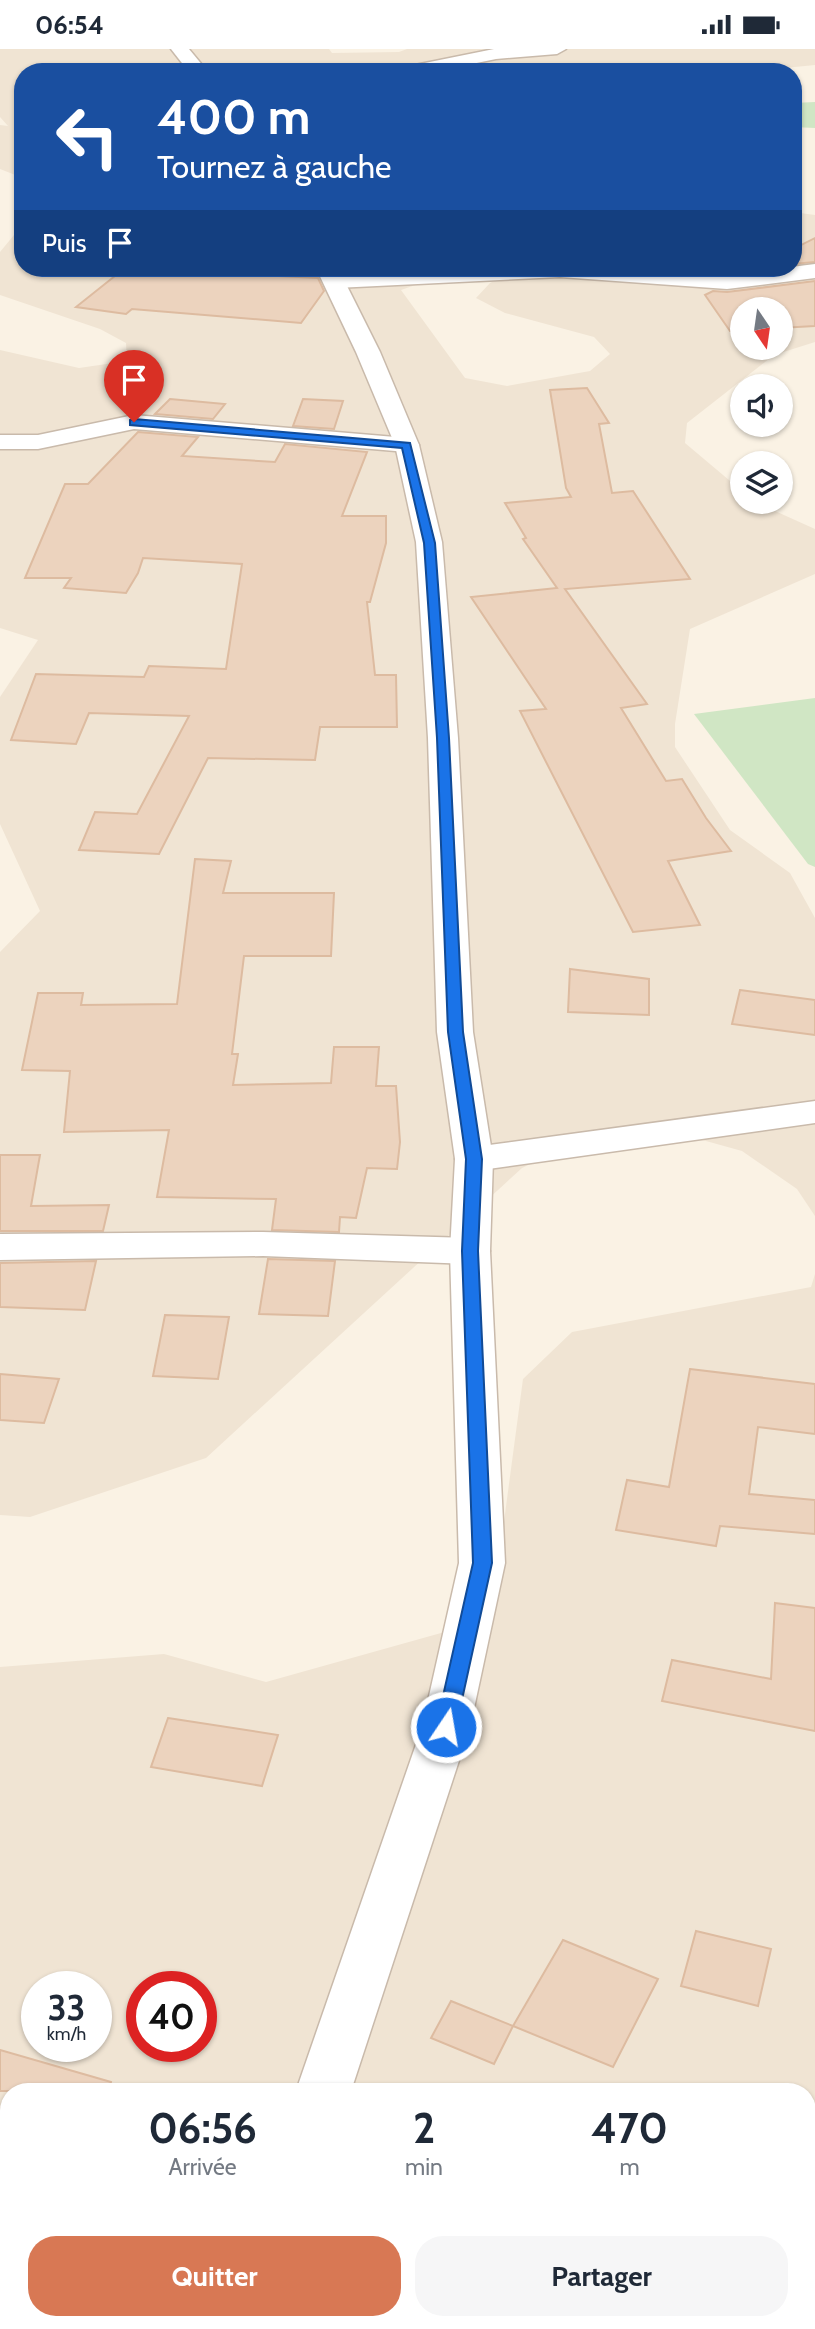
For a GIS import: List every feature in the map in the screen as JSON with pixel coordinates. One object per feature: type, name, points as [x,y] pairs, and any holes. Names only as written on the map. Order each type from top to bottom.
[{"type":"street","points":[[180,49],[192,63]]},
{"type":"street","points":[[450,63],[496,54],[556,49]]},
{"type":"street","points":[[327,2083],[446,1727],[482,1563],[470,1251],[474,1159],[455,1032],[443,738],[429,543],[407,445],[333,277]]},
{"type":"street","points":[[657,277],[727,282],[767,277]]},
{"type":"street","points":[[0,442],[46,441],[134,422],[407,445]]},
{"type":"street","points":[[474,1159],[815,1112]]},
{"type":"street","points":[[0,1247],[263,1244],[470,1251]]},
{"type":"shaded area","points":[[0,49],[329,49],[332,53],[399,52],[407,49],[815,49],[815,65],[802,66],[802,63],[14,63],[14,174],[0,169],[0,125],[8,126],[0,117]]},
{"type":"shaded area","points":[[802,213],[815,215],[815,342],[793,349],[793,297],[730,297],[730,361],[766,361],[750,374],[730,374],[730,389],[687,423],[685,443],[730,481],[730,514],[782,514],[815,529],[815,574],[690,629],[675,724],[675,747],[730,830],[790,873],[815,918],[815,1216],[797,1189],[742,1151],[670,1131],[588,1136],[522,1168],[206,1458],[30,1517],[0,1515],[0,952],[40,911],[0,824],[0,697],[38,640],[0,628],[0,350],[79,368],[127,361],[126,343],[100,329],[0,295],[0,252],[14,235],[14,277],[438,277],[401,290],[465,378],[507,386],[590,371],[610,354],[594,337],[505,313],[476,298],[490,283],[502,277],[802,277]]},
{"type":"shaded area","points":[[815,1274],[815,2083],[0,2083],[0,1667],[164,1654],[266,1682],[491,1619],[523,1379],[572,1332],[811,1287]]},
{"type":"green space","points":[[815,102],[815,128],[802,127],[802,103]]},
{"type":"green space","points":[[815,698],[815,867],[808,864],[694,714]]},
{"type":"building","points":[[815,238],[815,262],[802,263],[802,244]]},
{"type":"building","points":[[114,277],[318,278],[324,291],[301,323],[132,309],[126,314],[76,307]]},
{"type":"building","points":[[815,281],[815,326],[793,327],[793,297],[730,297],[730,331],[705,295],[713,291],[727,292]]},
{"type":"building","points":[[587,388],[609,423],[599,424],[612,493],[633,491],[690,579],[565,589],[647,704],[621,708],[666,781],[682,779],[706,818],[731,851],[668,861],[700,925],[633,932],[520,711],[546,709],[471,597],[557,588],[523,539],[526,538],[505,503],[571,497],[566,488],[550,390]]},
{"type":"building","points":[[170,399],[225,404],[213,419],[155,414]]},
{"type":"building","points":[[303,399],[343,401],[334,429],[293,426]]},
{"type":"building","points":[[138,432],[198,437],[182,456],[275,462],[285,444],[367,452],[342,516],[386,516],[386,543],[370,602],[367,602],[375,675],[396,675],[397,727],[320,727],[315,760],[208,758],[159,854],[79,850],[95,812],[137,814],[189,716],[89,713],[76,744],[11,740],[36,674],[144,677],[149,666],[226,669],[242,564],[143,558],[126,593],[64,588],[71,578],[25,578],[65,484],[88,484]]},
{"type":"building","points":[[195,859],[231,861],[223,893],[334,893],[331,956],[244,956],[232,1054],[238,1054],[233,1085],[331,1083],[334,1047],[379,1047],[376,1086],[396,1086],[400,1142],[397,1169],[367,1168],[356,1218],[340,1217],[339,1232],[272,1230],[276,1199],[157,1197],[169,1130],[64,1132],[70,1071],[22,1070],[38,993],[83,993],[81,1005],[177,1004]]},
{"type":"building","points":[[570,969],[649,979],[649,1015],[568,1012]]},
{"type":"building","points":[[740,990],[815,1000],[815,1035],[732,1024]]},
{"type":"building","points":[[0,1155],[40,1155],[31,1206],[109,1205],[103,1231],[0,1231]]},
{"type":"building","points":[[268,1259],[335,1261],[328,1316],[259,1314]]},
{"type":"building","points":[[96,1261],[85,1310],[0,1307],[0,1263]]},
{"type":"building","points":[[165,1315],[229,1317],[218,1379],[153,1376]]},
{"type":"building","points":[[690,1369],[815,1384],[815,1434],[758,1427],[749,1494],[815,1500],[815,1534],[720,1526],[716,1546],[616,1530],[627,1480],[669,1487]]},
{"type":"building","points":[[0,1374],[59,1379],[44,1423],[0,1420]]},
{"type":"building","points":[[775,1603],[815,1608],[815,1731],[662,1701],[672,1660],[771,1679]]},
{"type":"building","points":[[168,1718],[278,1735],[262,1786],[151,1767]]},
{"type":"building","points":[[696,1931],[771,1949],[758,2006],[681,1986]]},
{"type":"building","points":[[563,1940],[658,1979],[613,2067],[513,2026]]},
{"type":"building","points":[[451,2001],[513,2026],[494,2064],[431,2038]]},
{"type":"building","points":[[0,2050],[21,2056],[21,2062],[42,2062],[111,2083],[0,2083]]},
{"type":"route","points":[[134,422],[407,445],[429,543],[443,738],[455,1032],[474,1159],[470,1251],[482,1563],[446,1727]]}]
